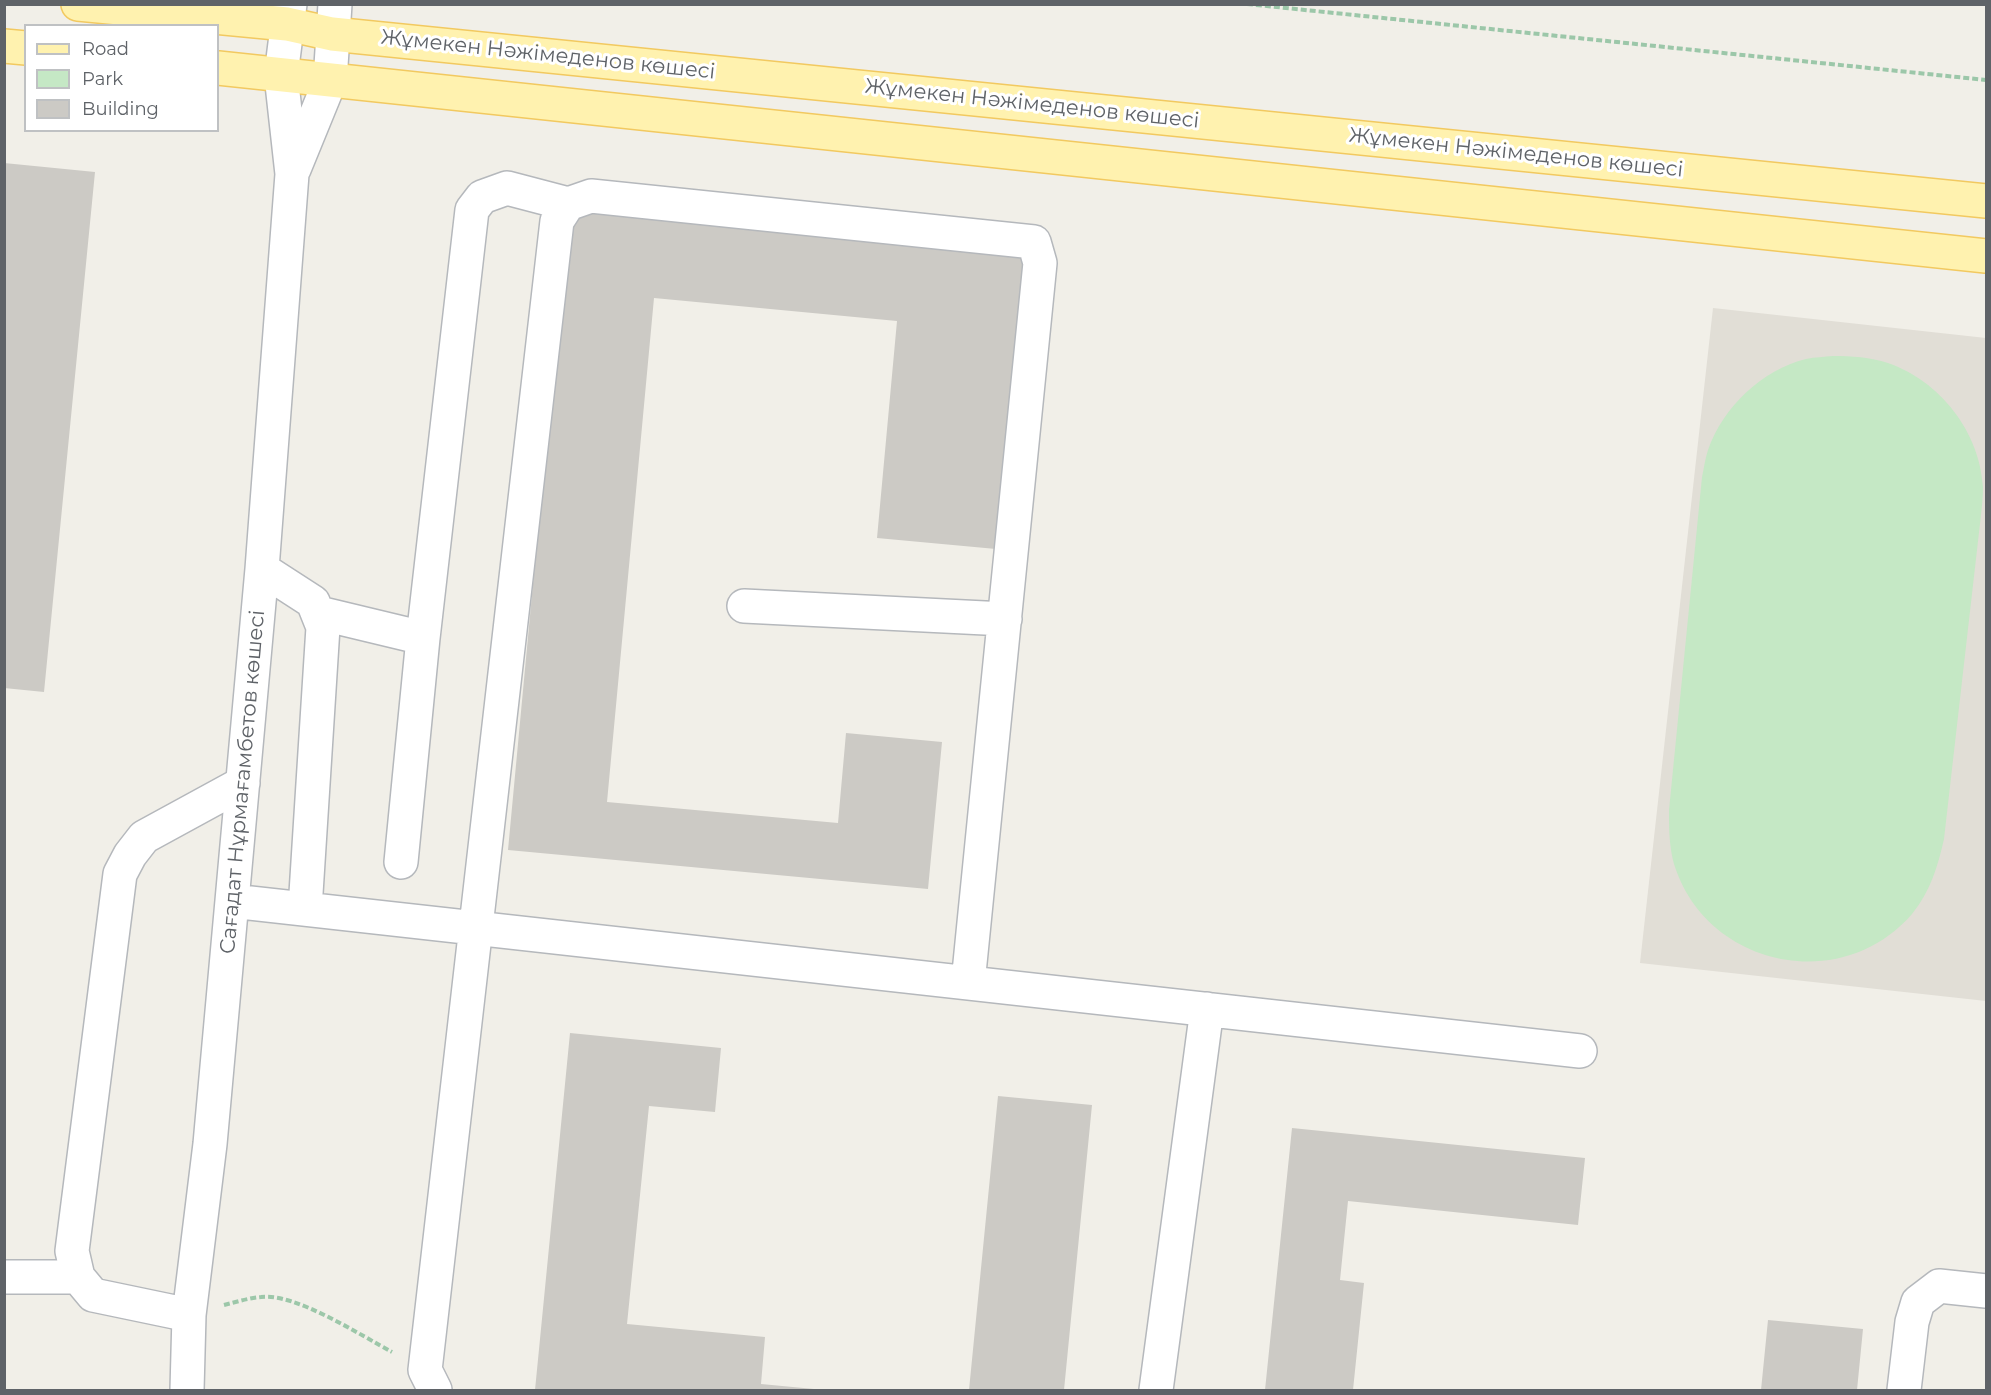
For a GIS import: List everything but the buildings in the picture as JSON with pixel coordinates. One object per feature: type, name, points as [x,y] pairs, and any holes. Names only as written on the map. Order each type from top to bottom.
[{"type":"main road","name":"Жұмекен Нәжімеденов көшесі","points":[[78,4],[288,14],[1986,201]]},
{"type":"main road","points":[[4,46],[24,48]]},
{"type":"main road","points":[[219,68],[1986,256]]},
{"type":"street","name":"Сағадат Нұрмағамбетов көшесі","points":[[188,1390],[189,1315],[210,1144],[243,783],[292,174],[281,75],[288,14]]},
{"type":"street","name":"Сағадат Нұрмағамбетов көшесі","points":[[292,174],[330,81],[334,19]]},
{"type":"street","points":[[401,862],[423,638],[472,210],[482,197],[507,188],[568,204],[591,196],[1034,242],[1040,263],[968,983]]},
{"type":"street","points":[[430,1380],[476,928],[557,221],[568,204]]},
{"type":"street","points":[[262,569],[313,602],[323,627],[305,909]]},
{"type":"street","points":[[744,606],[1005,619]]},
{"type":"street","points":[[319,613],[423,638]]},
{"type":"street","points":[[189,1315],[93,1295],[78,1277],[72,1251],[120,874],[130,855],[144,837],[243,783]]},
{"type":"street","points":[[232,901],[1580,1051]]},
{"type":"street","points":[[1156,1390],[1207,1009]]},
{"type":"street","points":[[4,1277],[78,1277]]},
{"type":"street","points":[[1904,1390],[1912,1322],[1918,1302],[1939,1286],[1986,1291]]},
{"type":"path","points":[[1247,4],[1986,80]]},
{"type":"path","points":[[189,1315],[261,1297],[281,1298],[307,1308],[430,1380]]},
{"type":"shaded area","points":[[1713,308],[1986,338],[1986,1001],[1640,963]]},
{"type":"green space","points":[[1861,357],[1888,363],[1907,371],[1940,396],[1954,411],[1974,447],[1983,490],[1944,839],[1936,869],[1924,897],[1912,914],[1883,940],[1849,955],[1814,961],[1778,958],[1745,947],[1715,927],[1691,899],[1674,864],[1670,844],[1669,810],[1702,477],[1708,450],[1723,419],[1746,392],[1760,381],[1790,364],[1809,358]]}]
